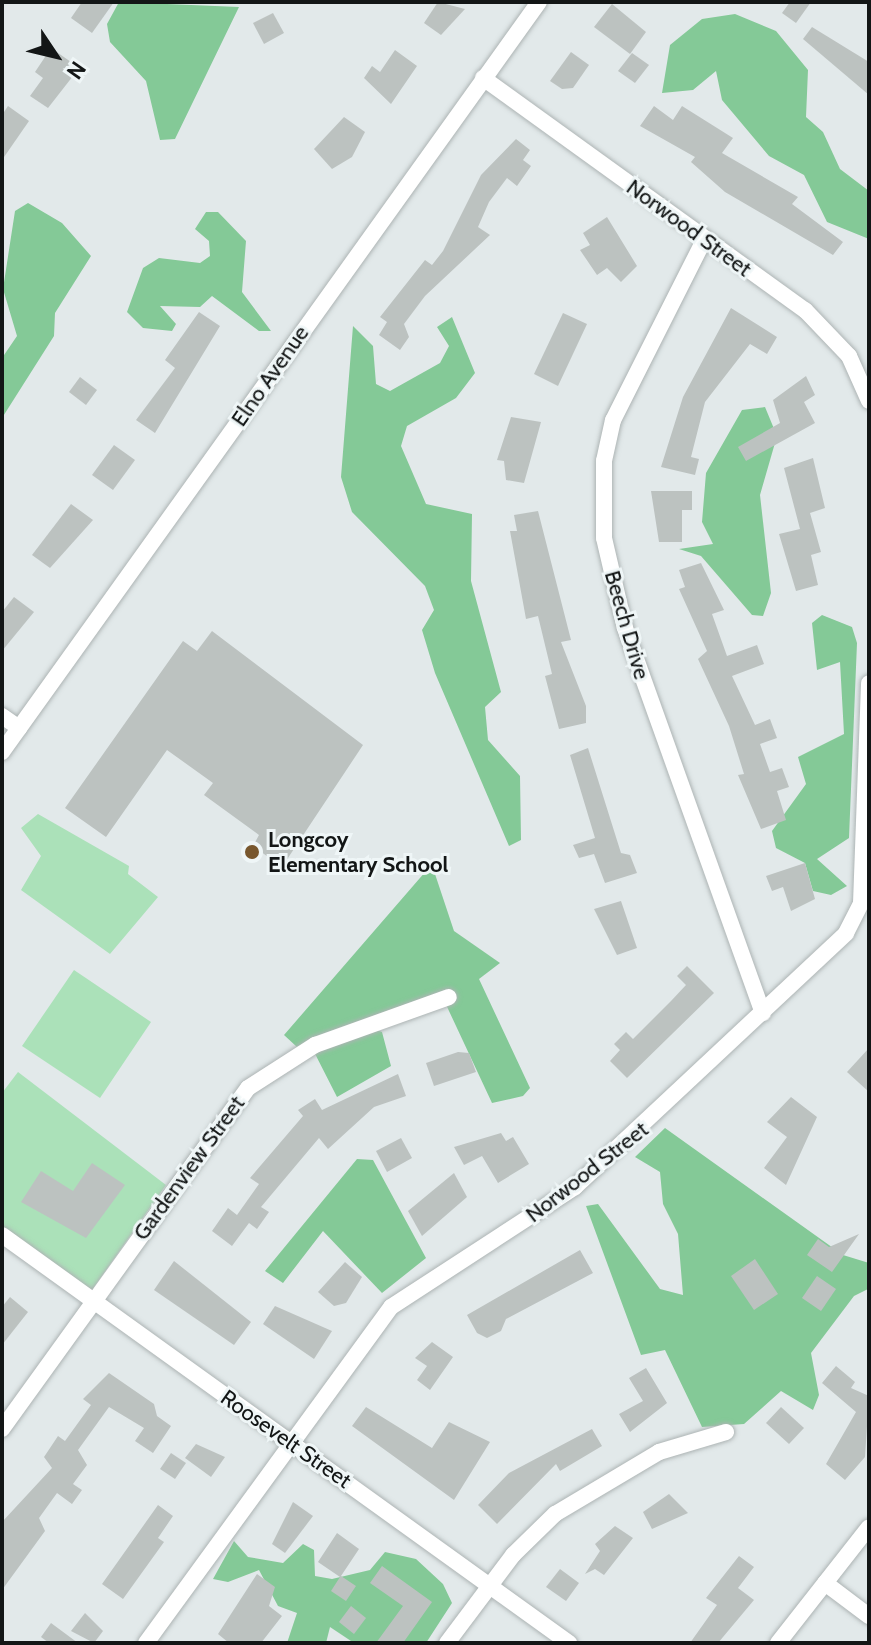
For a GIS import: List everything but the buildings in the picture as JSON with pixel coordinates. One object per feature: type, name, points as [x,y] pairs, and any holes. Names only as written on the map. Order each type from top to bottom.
[{"type":"street","name":"Elno Avenue","points":[[2,752],[539,2]]},
{"type":"street","name":"Norwood Street","points":[[483,78],[829,331],[869,401]]},
{"type":"street","name":"Beech Drive","points":[[704,240],[613,420],[601,498],[625,628],[763,1013]]},
{"type":"street","name":"Norwood Street","points":[[146,1643],[290,1441],[391,1307],[575,1187],[763,1013],[856,919],[869,683]]},
{"type":"street","points":[[2,716],[19,728]]},
{"type":"street","name":"Gardenview Street","points":[[2,1429],[248,1088],[315,1045],[449,997]]},
{"type":"street","name":"Roosevelt Street","points":[[2,1235],[569,1643]]},
{"type":"street","points":[[447,1643],[488,1586],[531,1535],[583,1494],[659,1452],[726,1432]]},
{"type":"street","points":[[778,1643],[869,1527]]},
{"type":"street","points":[[825,1583],[869,1616]]},
{"type":"green space","points":[[119,2],[239,7],[175,139],[160,140],[146,81],[110,42],[107,24]]},
{"type":"green space","points":[[735,14],[776,31],[808,70],[806,117],[823,132],[840,169],[869,191],[869,239],[827,222],[804,175],[769,156],[722,100],[716,71],[693,90],[662,93],[670,45],[702,19]]},
{"type":"green space","points":[[28,203],[62,223],[91,256],[55,313],[54,336],[2,418],[2,358],[17,336],[3,289],[15,211]]},
{"type":"green space","points":[[206,212],[218,212],[246,241],[242,292],[271,331],[259,331],[212,296],[200,307],[160,306],[176,324],[172,331],[143,328],[127,312],[143,268],[159,258],[200,263],[210,256],[209,241],[195,229]]},
{"type":"green space","points":[[452,317],[475,373],[456,398],[407,426],[401,446],[426,504],[472,514],[471,581],[501,692],[485,707],[488,740],[520,776],[521,840],[509,846],[435,673],[422,630],[434,610],[425,586],[352,512],[341,477],[353,326],[373,346],[376,384],[390,391],[440,363],[449,346],[437,327]]},
{"type":"green space","points":[[765,407],[777,436],[760,495],[771,593],[763,616],[752,615],[701,556],[679,549],[713,544],[702,522],[706,473],[742,410]]},
{"type":"green space","points":[[822,615],[852,627],[857,643],[849,838],[817,859],[847,886],[831,895],[813,891],[805,863],[776,848],[772,831],[806,784],[798,757],[844,734],[840,662],[817,670],[812,623]]},
{"type":"green space","points":[[38,814],[129,866],[128,874],[158,897],[110,954],[21,890],[41,856],[21,828]]},
{"type":"green space","points":[[426,871],[434,871],[454,931],[500,963],[479,979],[530,1088],[523,1096],[492,1103],[442,996],[360,1024],[382,1032],[391,1066],[337,1097],[309,1042],[297,1047],[284,1035]]},
{"type":"green space","points":[[74,970],[151,1022],[100,1098],[22,1046]]},
{"type":"green space","points":[[18,1072],[166,1185],[87,1297],[2,1235],[2,1093]]},
{"type":"green space","points":[[665,1128],[843,1255],[869,1263],[868,1289],[854,1296],[811,1353],[819,1395],[813,1410],[781,1391],[744,1424],[702,1427],[665,1350],[641,1355],[586,1206],[598,1204],[660,1289],[683,1295],[678,1234],[663,1204],[660,1172],[635,1157]]},
{"type":"green space","points":[[357,1159],[373,1160],[426,1258],[382,1293],[323,1231],[283,1283],[265,1271]]},
{"type":"green space","points":[[234,1541],[248,1557],[283,1563],[303,1544],[314,1550],[315,1576],[332,1579],[370,1570],[385,1552],[416,1559],[443,1584],[452,1603],[426,1643],[354,1643],[330,1627],[326,1643],[287,1643],[297,1613],[278,1606],[259,1570],[228,1582],[213,1579]]},
{"type":"place","name":"Longcoy Elementary School","points":[[252,852]]}]
